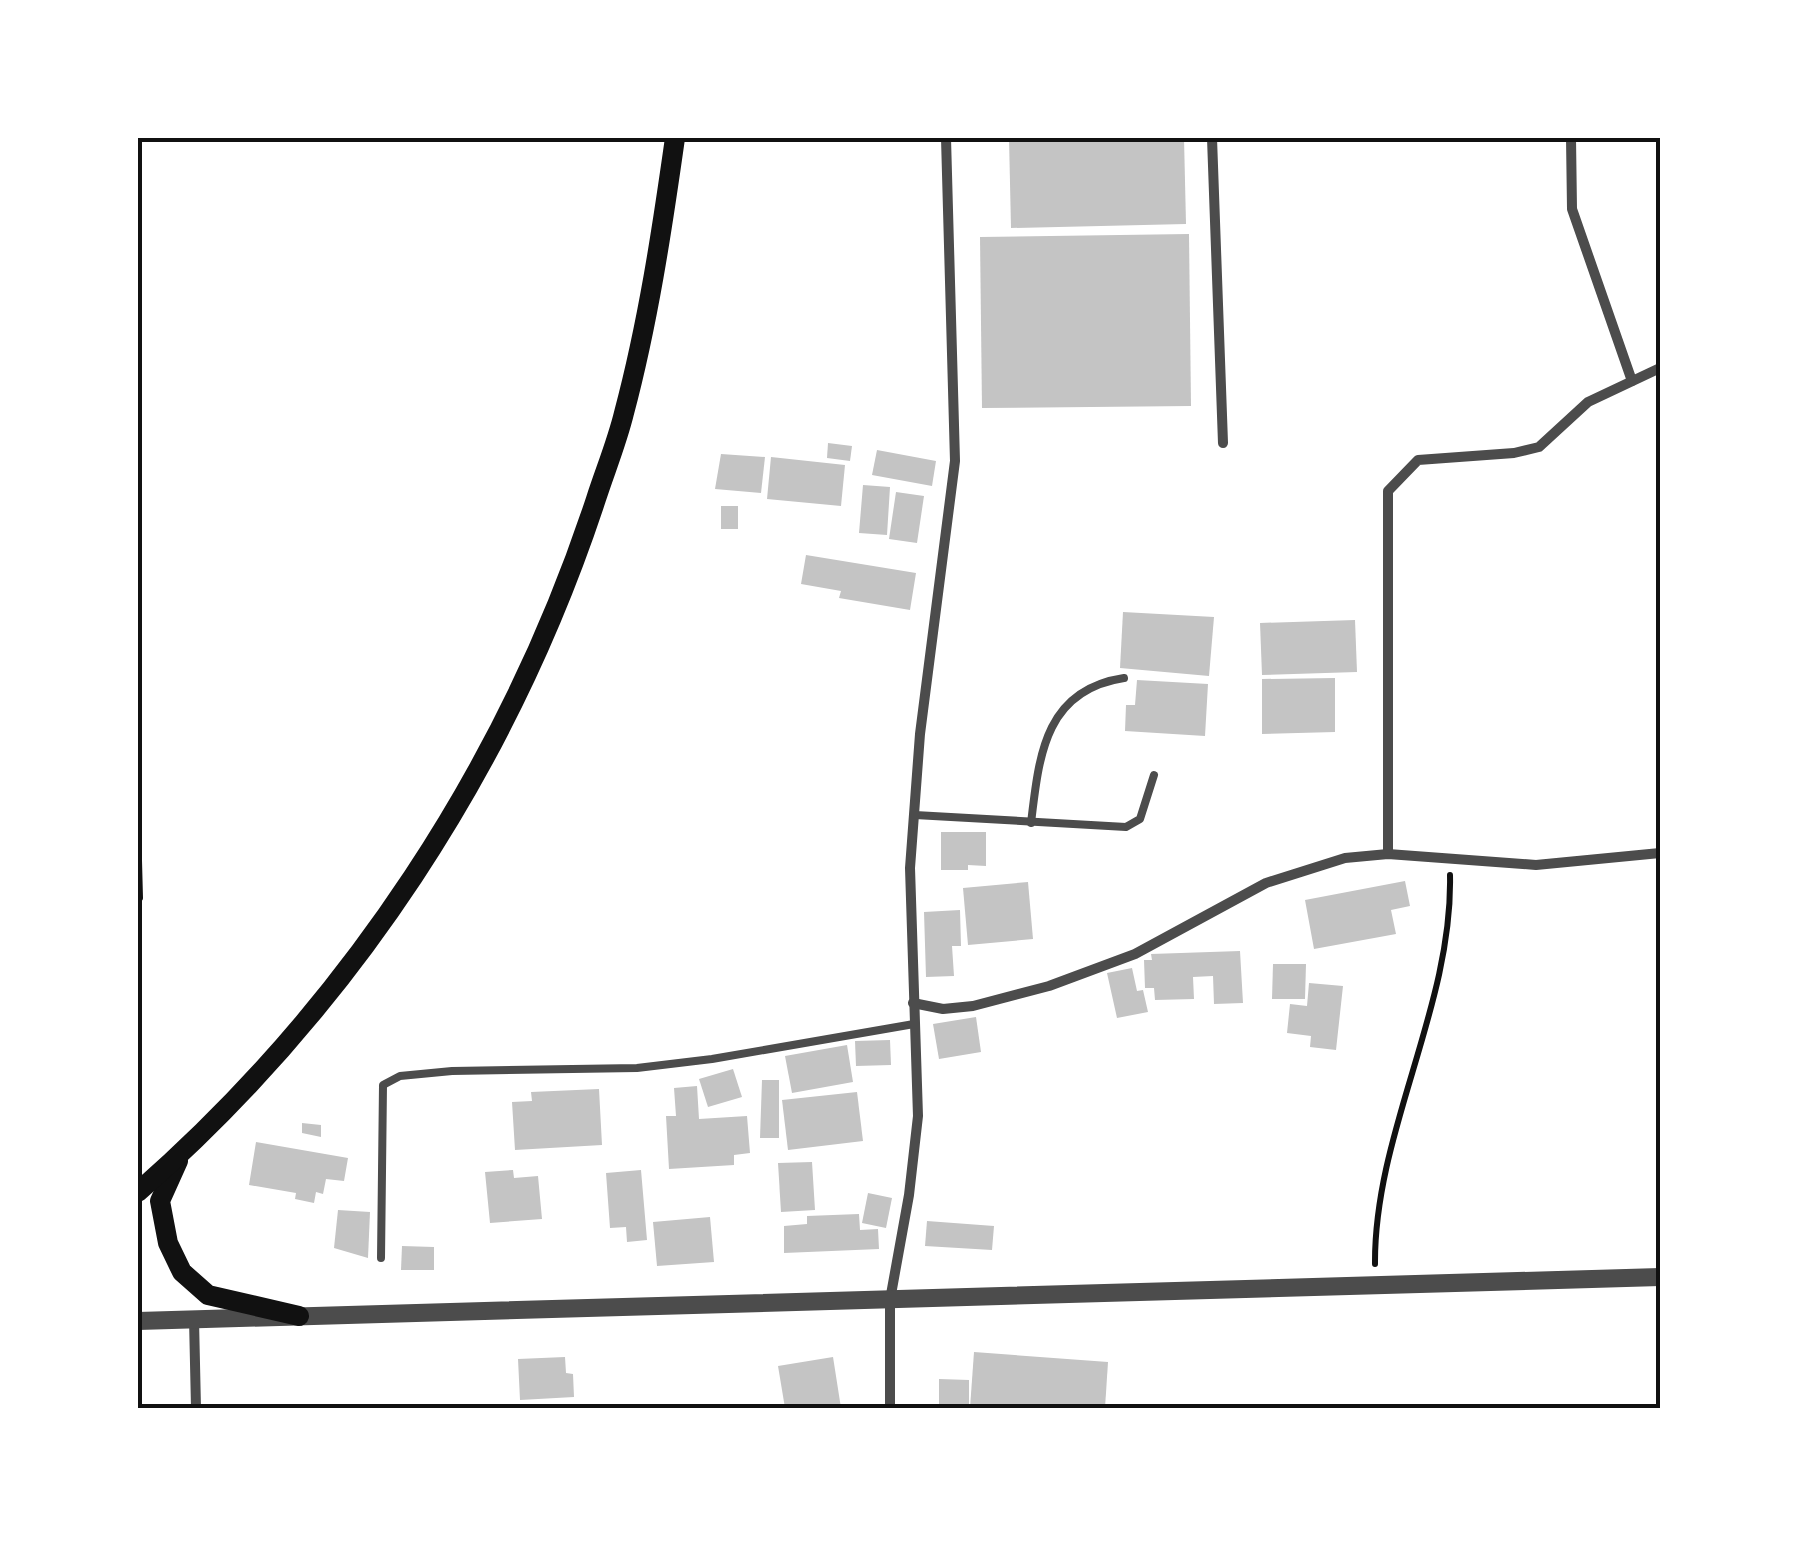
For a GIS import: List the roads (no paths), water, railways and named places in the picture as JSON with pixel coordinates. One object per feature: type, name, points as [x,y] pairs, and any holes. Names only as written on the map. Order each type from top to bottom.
[{"type":"main road","points":[[138,1192],[284,1049],[376,934],[463,797],[520,691],[574,564],[624,414],[660,242],[676,138]]},
{"type":"main road","points":[[181,1154],[160,1202],[168,1244],[182,1272],[208,1295],[299,1316]]},
{"type":"street","points":[[890,1408],[890,1300],[918,1116],[910,868],[920,734],[954,461],[946,138]]},
{"type":"street","points":[[1212,138],[1223,442]]},
{"type":"street","points":[[1571,138],[1572,209],[1632,381]]},
{"type":"street","points":[[1388,854],[1388,490],[1418,460],[1514,453],[1539,447],[1588,402],[1660,368]]},
{"type":"street","points":[[913,1003],[943,1009],[973,1006],[1049,986],[1136,954],[1266,883],[1346,858],[1388,854],[1536,864],[1660,853]]},
{"type":"street","points":[[138,1321],[1660,1277]]},
{"type":"street","points":[[194,1319],[196,1408]]},
{"type":"lane","points":[[1031,823],[1038,763],[1049,727],[1076,696],[1108,680],[1124,678]]},
{"type":"lane","points":[[915,815],[1126,827],[1140,819],[1154,775]]},
{"type":"lane","points":[[381,1258],[382,1085],[400,1076],[452,1071],[637,1068],[712,1060],[914,1024]]}]
